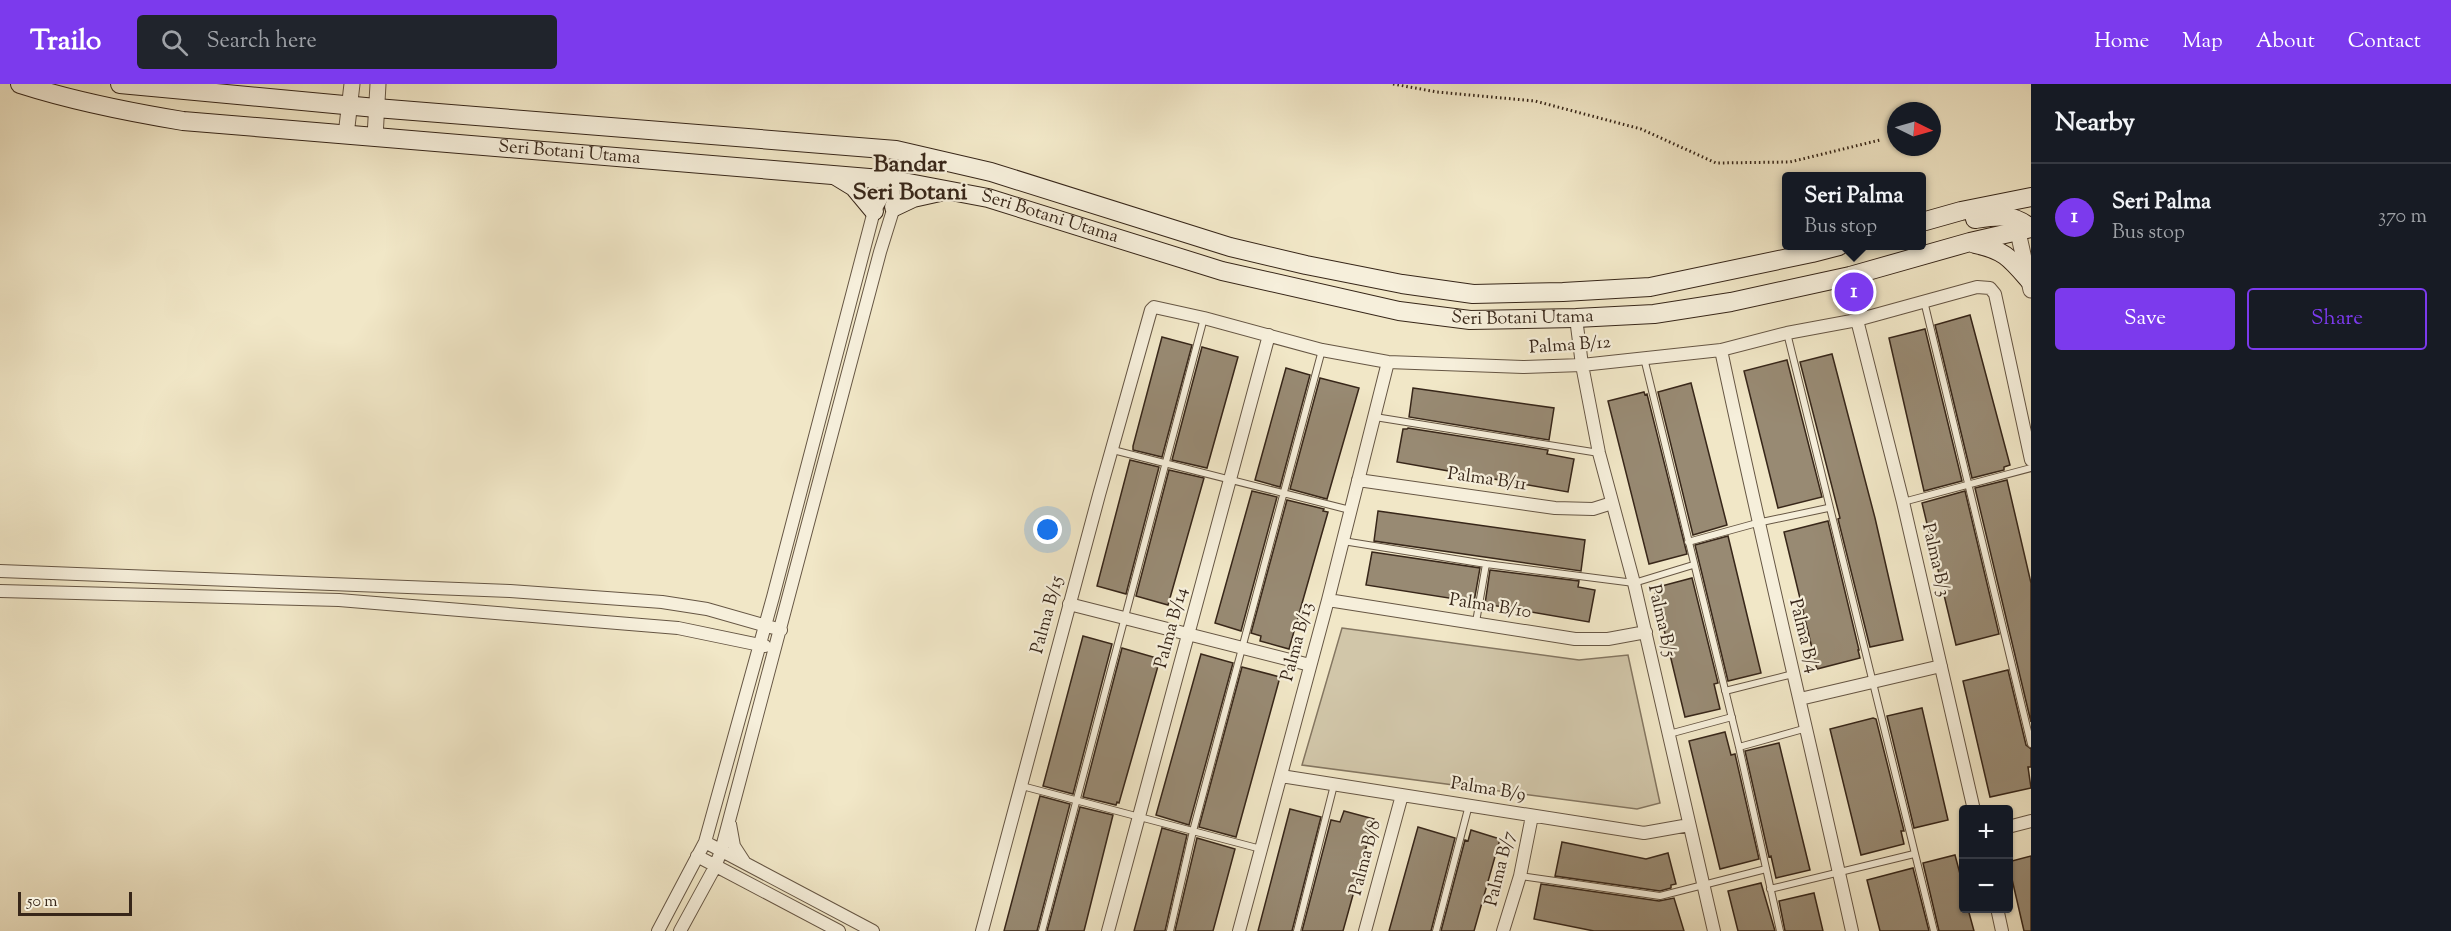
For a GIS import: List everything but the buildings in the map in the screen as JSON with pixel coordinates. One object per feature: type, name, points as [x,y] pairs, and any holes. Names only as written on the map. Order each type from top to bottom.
[{"type":"main road","name":"Seri Botani Utama","points":[[20,84],[56,96],[183,121],[892,180],[988,198],[1222,271],[1399,311],[1470,320],[1654,314],[1731,302],[1850,276],[2027,226]]},
{"type":"main road","name":"Seri Botani Utama","points":[[120,84],[376,108],[896,150],[968,167],[1095,203],[1230,247],[1370,278],[1473,294],[1563,292],[1650,286],[1824,250]]},
{"type":"main road","points":[[869,147],[882,160],[892,180],[901,172],[914,168],[968,167]]},
{"type":"main road","points":[[835,175],[854,187],[874,211]]},
{"type":"main road","points":[[894,207],[914,198],[951,191]]},
{"type":"main road","points":[[1926,221],[1961,211],[2031,197]]},
{"type":"main road","points":[[1961,211],[1972,219],[2000,216],[2027,226]]},
{"type":"main road","points":[[1970,242],[2002,252],[2030,285]]},
{"type":"street","points":[[346,135],[352,84]]},
{"type":"street","points":[[375,137],[378,84]]},
{"type":"street","points":[[680,931],[715,867],[730,820],[880,252],[894,207],[892,180]]},
{"type":"street","points":[[658,931],[705,842],[765,625],[874,211],[892,180]]},
{"type":"street","points":[[2027,226],[2030,285]]},
{"type":"street","name":"Palma B/12","points":[[1151,310],[1159,308],[1269,334],[1322,350],[1388,362],[1523,367],[1582,365],[1721,350],[1787,333],[1857,320],[1977,287],[1990,288],[1995,294],[2031,460]]},
{"type":"street","name":"Palma B/15","points":[[982,931],[1069,604],[1151,310]]},
{"type":"street","name":"Palma B/5","points":[[1576,318],[1582,365],[1599,453],[1646,632],[1714,931]]},
{"type":"street","name":"Palma B/3","points":[[1857,320],[1904,502],[1973,805]]},
{"type":"street","name":"Palma B/14","points":[[1108,931],[1269,334]]},
{"type":"street","name":"Palma B/4","points":[[1721,350],[1757,523],[1807,728],[1852,931]]},
{"type":"street","name":"Palma B/13","points":[[1239,931],[1328,600],[1388,362]]},
{"type":"street","name":"Palma B/11","points":[[1358,480],[1555,508],[1593,509],[1612,503]]},
{"type":"street","points":[[0,571],[499,591],[650,601],[707,609],[781,630]]},
{"type":"street","points":[[0,591],[339,600],[678,628],[775,649]]},
{"type":"street","name":"Palma B/10","points":[[1328,600],[1575,639],[1608,639],[1646,632]]},
{"type":"street","points":[[1069,604],[1310,665]]},
{"type":"street","points":[[1800,699],[1941,666]]},
{"type":"street","name":"Palma B/9","points":[[1281,776],[1644,833],[1689,825]]},
{"type":"street","name":"Palma B/8","points":[[1365,931],[1402,795]]},
{"type":"street","name":"Palma B/7","points":[[1503,931],[1520,876],[1532,816]]},
{"type":"street","points":[[730,820],[734,846],[746,864]]},
{"type":"street","points":[[2013,826],[2031,821]]},
{"type":"street","points":[[705,842],[873,931]]},
{"type":"street","points":[[697,856],[839,931]]},
{"type":"street","points":[[705,886],[724,881],[741,881]]},
{"type":"street","points":[[1998,913],[2002,931]]},
{"type":"lane","points":[[1924,300],[2031,744]]},
{"type":"lane","points":[[1042,931],[1204,318]]},
{"type":"lane","points":[[1787,333],[1828,508],[1934,931]]},
{"type":"lane","points":[[1170,931],[1193,831],[1322,350]]},
{"type":"lane","points":[[1644,357],[1732,717],[1780,931]]},
{"type":"lane","points":[[1374,417],[1599,453]]},
{"type":"lane","points":[[1113,450],[1164,465],[1350,510]]},
{"type":"lane","points":[[1904,502],[2031,468]]},
{"type":"lane","points":[[1688,542],[1757,523],[1828,508]]},
{"type":"lane","points":[[1343,541],[1486,564],[1634,583],[1693,565]]},
{"type":"lane","points":[[1476,622],[1486,564]]},
{"type":"lane","points":[[1725,691],[1793,674]]},
{"type":"lane","points":[[1669,734],[1732,717]]},
{"type":"lane","points":[[1739,747],[1807,728]]},
{"type":"lane","points":[[1297,931],[1335,784]]},
{"type":"lane","points":[[1022,786],[1261,849]]},
{"type":"lane","points":[[1436,931],[1469,805]]},
{"type":"lane","points":[[1770,889],[1914,854]]},
{"type":"lane","points":[[1520,876],[1660,896],[1766,869]]},
{"type":"path","points":[[1392,84],[1437,92],[1535,101],[1641,129],[1716,163],[1790,162],[1880,140]]},
{"type":"shaded area","points":[[1342,628],[1579,660],[1628,655],[1660,803],[1637,809],[1302,765]]},
{"type":"place","name":"Seri Palma","points":[[1854,292]]},
{"type":"district","name":"Bandar Seri Botani","points":[[910,179]]}]
